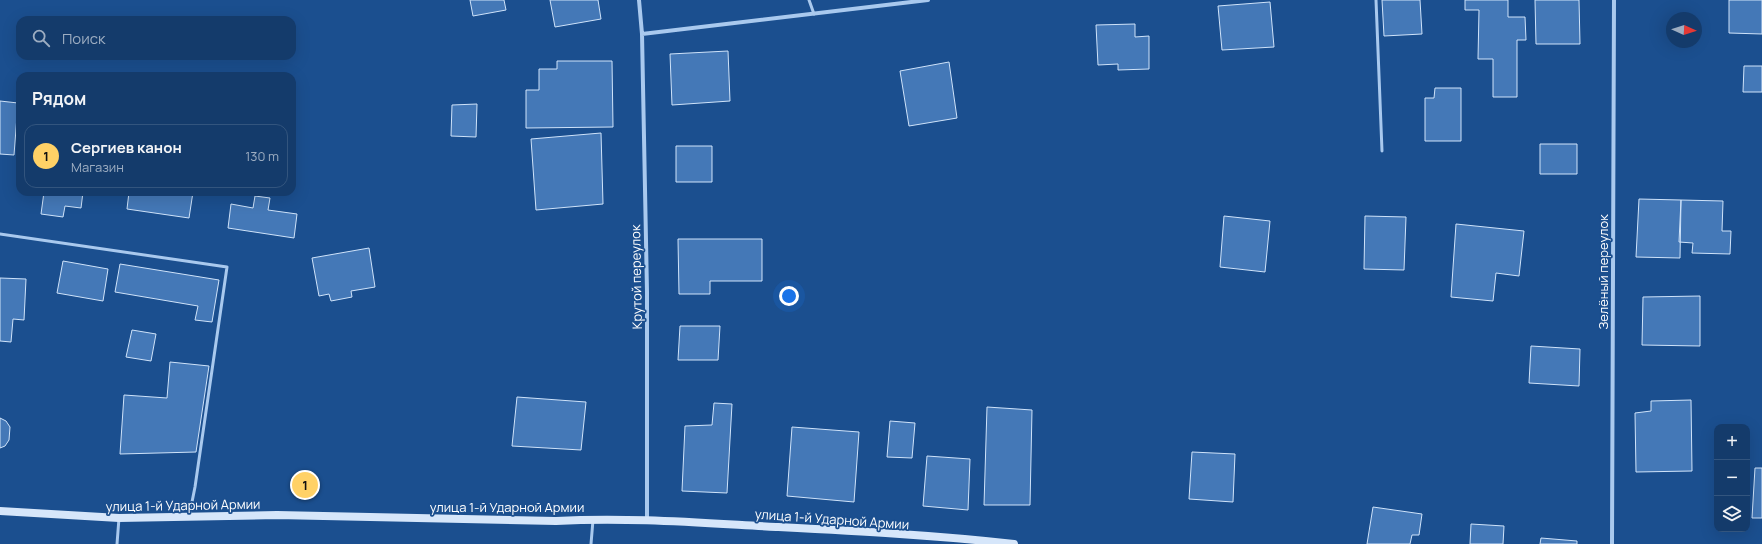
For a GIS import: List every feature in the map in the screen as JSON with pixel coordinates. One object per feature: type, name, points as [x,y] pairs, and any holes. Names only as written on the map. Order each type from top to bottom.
[{"type":"main road","name":"улица 1-й Ударной Армии","points":[[0,511],[119,518],[188,518],[277,515],[556,521],[647,519],[1014,544]]},
{"type":"street","name":"Крутой переулок","points":[[639,0],[642,34],[647,292],[647,519]]},
{"type":"street","points":[[642,34],[928,0]]},
{"type":"street","name":"Зелёный переулок","points":[[1612,544],[1614,0]]},
{"type":"lane","points":[[809,0],[814,14]]},
{"type":"lane","points":[[1376,0],[1382,151]]},
{"type":"lane","points":[[0,234],[227,267],[196,479],[188,518]]},
{"type":"lane","points":[[117,544],[119,518]]},
{"type":"lane","points":[[591,544],[593,519]]},
{"type":"building","points":[[470,0],[504,0],[506,10],[473,16]]},
{"type":"building","points":[[550,0],[598,0],[601,19],[555,27]]},
{"type":"building","points":[[1382,0],[1420,0],[1422,34],[1384,36]]},
{"type":"building","points":[[1465,0],[1508,0],[1508,17],[1525,17],[1526,40],[1517,40],[1517,97],[1493,97],[1493,59],[1478,59],[1479,10],[1465,10]]},
{"type":"building","points":[[1535,0],[1579,0],[1580,44],[1536,44]]},
{"type":"building","points":[[1729,0],[1762,0],[1762,34],[1729,33]]},
{"type":"building","points":[[1270,2],[1274,47],[1222,50],[1218,6]]},
{"type":"building","points":[[1135,24],[1135,37],[1149,36],[1149,69],[1118,70],[1118,64],[1098,65],[1096,25]]},
{"type":"building","points":[[728,51],[730,101],[672,105],[670,54]]},
{"type":"building","points":[[557,61],[612,61],[613,127],[526,128],[526,90],[539,90],[539,69],[557,69]]},
{"type":"building","points":[[949,62],[957,118],[909,126],[900,71]]},
{"type":"building","points":[[1744,66],[1762,66],[1762,92],[1743,92]]},
{"type":"building","points":[[1435,88],[1461,88],[1461,141],[1425,141],[1425,98],[1434,98]]},
{"type":"building","points":[[0,101],[16,103],[14,155],[0,154]]},
{"type":"building","points":[[477,104],[476,137],[451,136],[452,105]]},
{"type":"building","points":[[601,133],[603,204],[536,210],[531,139]]},
{"type":"building","points":[[1540,144],[1577,144],[1577,174],[1540,174]]},
{"type":"building","points":[[676,146],[712,146],[712,182],[676,182]]},
{"type":"building","points":[[43,196],[82,196],[81,208],[65,206],[63,217],[41,214]]},
{"type":"building","points":[[129,196],[192,196],[189,218],[127,209]]},
{"type":"building","points":[[255,196],[270,198],[268,210],[297,214],[294,238],[228,228],[231,204],[253,208]]},
{"type":"building","points":[[1639,199],[1681,200],[1680,258],[1636,257]]},
{"type":"building","points":[[1681,200],[1723,201],[1722,231],[1731,231],[1730,254],[1692,253],[1693,243],[1679,242]]},
{"type":"building","points":[[1224,216],[1270,221],[1265,272],[1220,267]]},
{"type":"building","points":[[1365,216],[1406,217],[1404,270],[1364,269]]},
{"type":"building","points":[[1456,224],[1524,231],[1519,276],[1496,273],[1493,301],[1451,297]]},
{"type":"building","points":[[678,239],[762,239],[762,281],[710,281],[710,294],[679,294]]},
{"type":"building","points":[[369,248],[375,287],[351,291],[352,297],[331,301],[329,294],[319,296],[312,258]]},
{"type":"building","points":[[63,261],[108,269],[103,301],[57,293]]},
{"type":"building","points":[[120,264],[219,280],[212,322],[195,320],[198,306],[115,292]]},
{"type":"building","points":[[0,278],[26,279],[24,320],[13,319],[11,342],[0,341]]},
{"type":"building","points":[[1700,296],[1700,346],[1642,345],[1643,297]]},
{"type":"building","points":[[680,326],[720,326],[718,360],[678,360]]},
{"type":"building","points":[[132,330],[156,334],[151,361],[126,357]]},
{"type":"building","points":[[1531,346],[1580,349],[1579,386],[1529,383]]},
{"type":"building","points":[[170,362],[209,366],[196,452],[120,454],[124,395],[167,398]]},
{"type":"building","points":[[517,397],[586,402],[581,450],[512,446]]},
{"type":"building","points":[[1691,400],[1692,471],[1636,472],[1635,413],[1651,411],[1651,401]]},
{"type":"building","points":[[714,403],[732,404],[727,493],[682,491],[685,426],[712,425]]},
{"type":"building","points":[[987,407],[1032,410],[1030,505],[984,505]]},
{"type":"building","points":[[0,418],[6,421],[10,427],[9,440],[5,446],[0,448]]},
{"type":"building","points":[[890,421],[915,423],[912,458],[887,457]]},
{"type":"building","points":[[792,427],[859,432],[854,502],[787,496]]},
{"type":"building","points":[[1192,452],[1235,454],[1233,502],[1189,499]]},
{"type":"building","points":[[927,456],[970,459],[968,510],[923,506]]},
{"type":"building","points":[[1755,468],[1762,468],[1762,518],[1752,518]]},
{"type":"building","points":[[1373,507],[1422,514],[1419,535],[1412,535],[1410,544],[1367,544]]},
{"type":"building","points":[[1471,524],[1504,526],[1503,544],[1470,544]]},
{"type":"building","points":[[1541,538],[1577,541],[1577,544],[1540,544]]},
{"type":"place","name":"Сергиев канон","points":[[305,485]]}]
